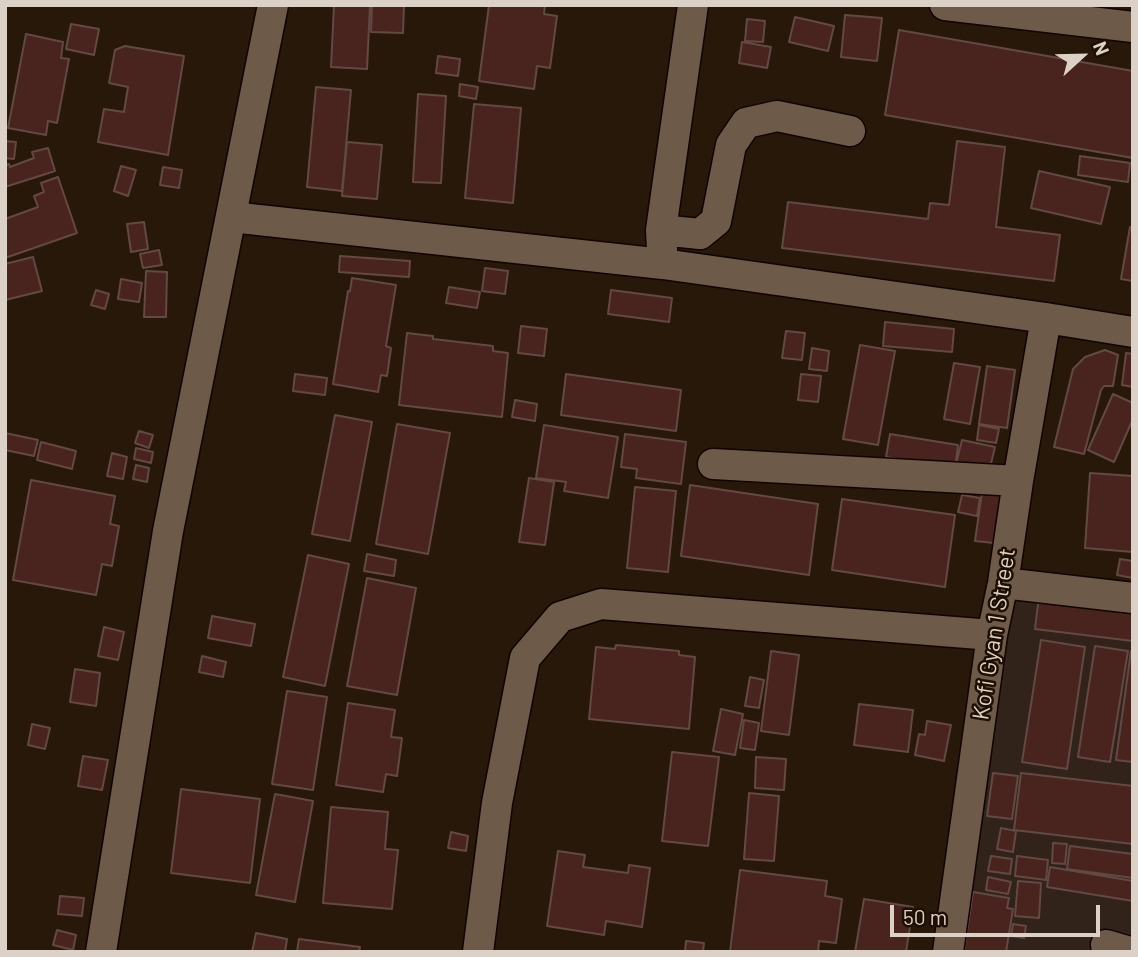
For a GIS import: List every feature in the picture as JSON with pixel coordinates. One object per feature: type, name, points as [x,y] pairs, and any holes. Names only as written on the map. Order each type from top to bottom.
[{"type":"street","points":[[101,952],[168,531],[273,5]]},
{"type":"street","points":[[663,264],[661,230],[693,5]]},
{"type":"street","points":[[946,5],[1008,9],[1133,27]]},
{"type":"street","points":[[661,230],[700,234],[716,222],[731,145],[746,123],[777,116],[850,131]]},
{"type":"street","points":[[231,218],[663,264],[1133,332]]},
{"type":"street","name":"Kofi Gyan 1 Street","points":[[948,952],[992,635],[1003,583],[1046,318]]},
{"type":"street","points":[[713,464],[1018,481]]},
{"type":"street","points":[[1003,583],[1133,598]]},
{"type":"street","points":[[478,952],[496,803],[525,658],[560,617],[601,604],[992,635]]},
{"type":"shaded area","points":[[1016,573],[1133,588],[1133,952],[962,952]]},
{"type":"building","points":[[334,5],[370,5],[367,69],[331,67]]},
{"type":"building","points":[[372,5],[404,5],[403,33],[371,32]]},
{"type":"building","points":[[489,5],[545,5],[544,14],[557,16],[550,68],[537,66],[534,89],[479,81]]},
{"type":"building","points":[[845,15],[882,18],[877,61],[841,57]]},
{"type":"building","points":[[795,17],[834,26],[828,51],[789,42]]},
{"type":"building","points":[[747,19],[765,21],[763,42],[745,41]]},
{"type":"building","points":[[71,24],[99,29],[94,55],[66,49]]},
{"type":"building","points":[[899,30],[1133,71],[1133,158],[885,115]]},
{"type":"building","points":[[26,34],[63,42],[61,58],[69,59],[57,123],[48,121],[46,135],[8,128]]},
{"type":"building","points":[[742,42],[771,47],[767,68],[739,63]]},
{"type":"building","points":[[125,46],[184,56],[168,155],[98,142],[104,109],[124,112],[128,87],[109,83],[115,50]]},
{"type":"building","points":[[438,56],[460,59],[458,76],[436,73]]},
{"type":"building","points":[[460,84],[478,87],[476,99],[459,96]]},
{"type":"building","points":[[316,87],[351,90],[342,191],[307,187]]},
{"type":"building","points":[[418,94],[446,96],[441,183],[413,182]]},
{"type":"building","points":[[474,104],[521,108],[513,203],[465,198]]},
{"type":"building","points":[[5,141],[16,142],[14,159],[5,158]]},
{"type":"building","points":[[957,141],[1005,147],[996,227],[1060,235],[1054,281],[782,248],[788,202],[928,219],[930,203],[949,205]]},
{"type":"building","points":[[347,142],[382,145],[377,199],[342,196]]},
{"type":"building","points":[[48,148],[55,171],[5,187],[5,166],[9,164],[10,167],[34,158],[32,152]]},
{"type":"building","points":[[1080,156],[1130,163],[1128,182],[1078,175]]},
{"type":"building","points":[[121,166],[136,170],[128,196],[114,191]]},
{"type":"building","points":[[163,167],[182,170],[179,188],[160,185]]},
{"type":"building","points":[[1039,171],[1110,187],[1101,224],[1031,208]]},
{"type":"building","points":[[58,177],[77,233],[5,258],[5,219],[38,207],[34,196],[44,192],[41,183]]},
{"type":"building","points":[[144,222],[148,249],[131,252],[127,224]]},
{"type":"building","points":[[1130,227],[1133,228],[1133,281],[1121,279]]},
{"type":"building","points":[[159,250],[162,265],[143,268],[140,254]]},
{"type":"building","points":[[340,256],[410,261],[409,277],[339,272]]},
{"type":"building","points":[[33,257],[42,291],[5,300],[5,264]]},
{"type":"building","points":[[485,268],[508,271],[505,294],[482,291]]},
{"type":"building","points":[[146,271],[167,272],[166,317],[144,317]]},
{"type":"building","points":[[352,278],[396,285],[386,346],[391,348],[387,376],[381,375],[378,392],[333,384]]},
{"type":"building","points":[[121,279],[142,283],[139,302],[118,299]]},
{"type":"building","points":[[449,287],[480,292],[477,308],[446,303]]},
{"type":"building","points":[[96,290],[109,294],[105,309],[91,305]]},
{"type":"building","points":[[611,290],[672,298],[669,322],[608,314]]},
{"type":"building","points":[[885,322],[954,329],[952,352],[883,346]]},
{"type":"building","points":[[521,326],[547,329],[544,356],[518,353]]},
{"type":"building","points":[[786,331],[805,333],[802,360],[782,358]]},
{"type":"building","points":[[407,333],[493,346],[493,351],[508,353],[502,417],[399,405]]},
{"type":"building","points":[[860,345],[895,351],[878,445],[843,439]]},
{"type":"building","points":[[812,348],[829,351],[827,371],[809,369]]},
{"type":"building","points":[[1105,350],[1118,355],[1113,386],[1104,386],[1101,390],[1084,454],[1054,447],[1073,369],[1085,357]]},
{"type":"building","points":[[1126,353],[1133,354],[1133,387],[1122,385]]},
{"type":"building","points":[[954,363],[980,367],[970,424],[944,419]]},
{"type":"building","points":[[987,366],[1015,370],[1007,428],[979,424]]},
{"type":"building","points":[[295,374],[327,378],[325,395],[293,391]]},
{"type":"building","points":[[566,374],[681,390],[676,431],[561,415]]},
{"type":"building","points":[[801,374],[821,376],[818,402],[798,400]]},
{"type":"building","points":[[1113,394],[1133,403],[1133,419],[1114,462],[1088,450]]},
{"type":"building","points":[[515,400],[537,404],[535,421],[512,417]]},
{"type":"building","points":[[335,415],[372,422],[350,541],[312,534]]},
{"type":"building","points":[[397,424],[450,433],[428,554],[376,544]]},
{"type":"building","points":[[544,425],[618,437],[608,498],[564,491],[566,482],[536,478]]},
{"type":"building","points":[[979,425],[999,429],[996,443],[977,440]]},
{"type":"building","points":[[139,431],[153,435],[149,448],[135,443]]},
{"type":"building","points":[[5,433],[38,440],[34,456],[5,450]]},
{"type":"building","points":[[625,434],[686,442],[681,484],[636,478],[637,469],[621,467]]},
{"type":"building","points":[[890,434],[958,445],[955,469],[886,457]]},
{"type":"building","points":[[962,440],[995,447],[988,476],[955,468]]},
{"type":"building","points":[[41,442],[76,451],[72,469],[37,460]]},
{"type":"building","points":[[136,448],[153,452],[151,463],[134,459]]},
{"type":"building","points":[[112,453],[127,457],[123,479],[107,476]]},
{"type":"building","points":[[136,465],[149,468],[147,482],[133,479]]},
{"type":"building","points":[[1090,473],[1133,476],[1133,552],[1085,548]]},
{"type":"building","points":[[529,478],[554,482],[545,545],[519,542]]},
{"type":"building","points":[[31,480],[115,496],[110,524],[119,526],[112,566],[102,564],[96,595],[13,580]]},
{"type":"building","points":[[690,485],[818,504],[809,575],[681,556]]},
{"type":"building","points":[[635,487],[676,491],[668,572],[627,568]]},
{"type":"building","points":[[982,492],[1001,495],[994,543],[975,541]]},
{"type":"building","points":[[962,495],[980,498],[977,516],[958,512]]},
{"type":"building","points":[[842,499],[955,515],[945,587],[832,570]]},
{"type":"building","points":[[367,554],[396,560],[394,576],[364,571]]},
{"type":"building","points":[[308,555],[349,564],[325,686],[283,677]]},
{"type":"building","points":[[1120,559],[1133,561],[1133,578],[1117,575]]},
{"type":"building","points":[[367,578],[416,588],[397,695],[347,686]]},
{"type":"building","points":[[1040,588],[1133,600],[1133,641],[1035,629]]},
{"type":"building","points":[[212,616],[255,624],[251,646],[208,638]]},
{"type":"building","points":[[104,627],[124,632],[118,660],[98,656]]},
{"type":"building","points":[[1041,640],[1085,647],[1067,769],[1022,762]]},
{"type":"building","points":[[616,645],[679,651],[679,655],[695,657],[689,729],[589,719],[596,647],[615,649]]},
{"type":"building","points":[[1095,646],[1128,651],[1110,762],[1078,757]]},
{"type":"building","points":[[771,651],[799,655],[789,735],[761,731]]},
{"type":"building","points":[[1133,651],[1133,762],[1116,760]]},
{"type":"building","points":[[202,656],[226,662],[223,677],[199,672]]},
{"type":"building","points":[[75,669],[100,673],[96,706],[70,702]]},
{"type":"building","points":[[750,677],[764,680],[759,708],[745,706]]},
{"type":"building","points":[[287,691],[327,697],[313,790],[272,784]]},
{"type":"building","points":[[348,703],[395,710],[391,737],[402,738],[397,776],[386,774],[383,792],[336,785]]},
{"type":"building","points":[[859,704],[913,710],[908,752],[854,745]]},
{"type":"building","points":[[721,709],[743,714],[735,755],[713,751]]},
{"type":"building","points":[[744,720],[759,723],[755,750],[740,748]]},
{"type":"building","points":[[927,721],[951,725],[944,761],[915,755],[919,734],[925,735]]},
{"type":"building","points":[[32,724],[50,728],[45,749],[28,745]]},
{"type":"building","points":[[672,752],[719,757],[708,846],[662,841]]},
{"type":"building","points":[[83,756],[108,760],[102,790],[78,786]]},
{"type":"building","points":[[756,757],[786,759],[784,790],[755,788]]},
{"type":"building","points":[[993,773],[1018,776],[1012,819],[987,816]]},
{"type":"building","points":[[1021,773],[1133,786],[1133,844],[1014,830]]},
{"type":"building","points":[[181,789],[260,799],[250,883],[171,873]]},
{"type":"building","points":[[749,793],[779,796],[774,861],[744,859]]},
{"type":"building","points":[[275,794],[313,801],[295,902],[256,895]]},
{"type":"building","points":[[331,807],[388,812],[385,849],[398,850],[392,909],[323,903]]},
{"type":"building","points":[[1001,828],[1016,831],[1013,852],[997,849]]},
{"type":"building","points":[[451,832],[468,836],[466,851],[448,848]]},
{"type":"building","points":[[1053,843],[1067,844],[1065,864],[1052,863]]},
{"type":"building","points":[[1070,846],[1133,854],[1133,878],[1067,869]]},
{"type":"building","points":[[558,851],[585,855],[583,867],[628,873],[629,865],[650,868],[642,927],[606,921],[604,935],[547,926]]},
{"type":"building","points":[[991,856],[1012,859],[1010,874],[988,871]]},
{"type":"building","points":[[1017,856],[1048,860],[1046,880],[1015,876]]},
{"type":"building","points":[[1050,867],[1133,881],[1133,901],[1047,887]]},
{"type":"building","points":[[740,870],[827,881],[825,896],[842,899],[836,943],[819,941],[818,952],[730,952]]},
{"type":"building","points":[[988,877],[1011,882],[1008,894],[986,890]]},
{"type":"building","points":[[1018,881],[1041,883],[1039,918],[1015,916]]},
{"type":"building","points":[[973,892],[1009,898],[1007,908],[1013,909],[1006,952],[964,952]]},
{"type":"building","points":[[60,896],[84,898],[82,916],[58,914]]},
{"type":"building","points":[[864,899],[913,907],[906,952],[855,952]]},
{"type":"building","points":[[1013,924],[1026,926],[1024,938],[1011,936]]},
{"type":"building","points":[[57,930],[76,935],[73,950],[53,945]]},
{"type":"building","points":[[256,933],[287,939],[285,952],[252,952]]},
{"type":"building","points":[[299,939],[360,947],[359,952],[297,952]]},
{"type":"building","points":[[686,941],[704,943],[703,952],[685,952]]}]
